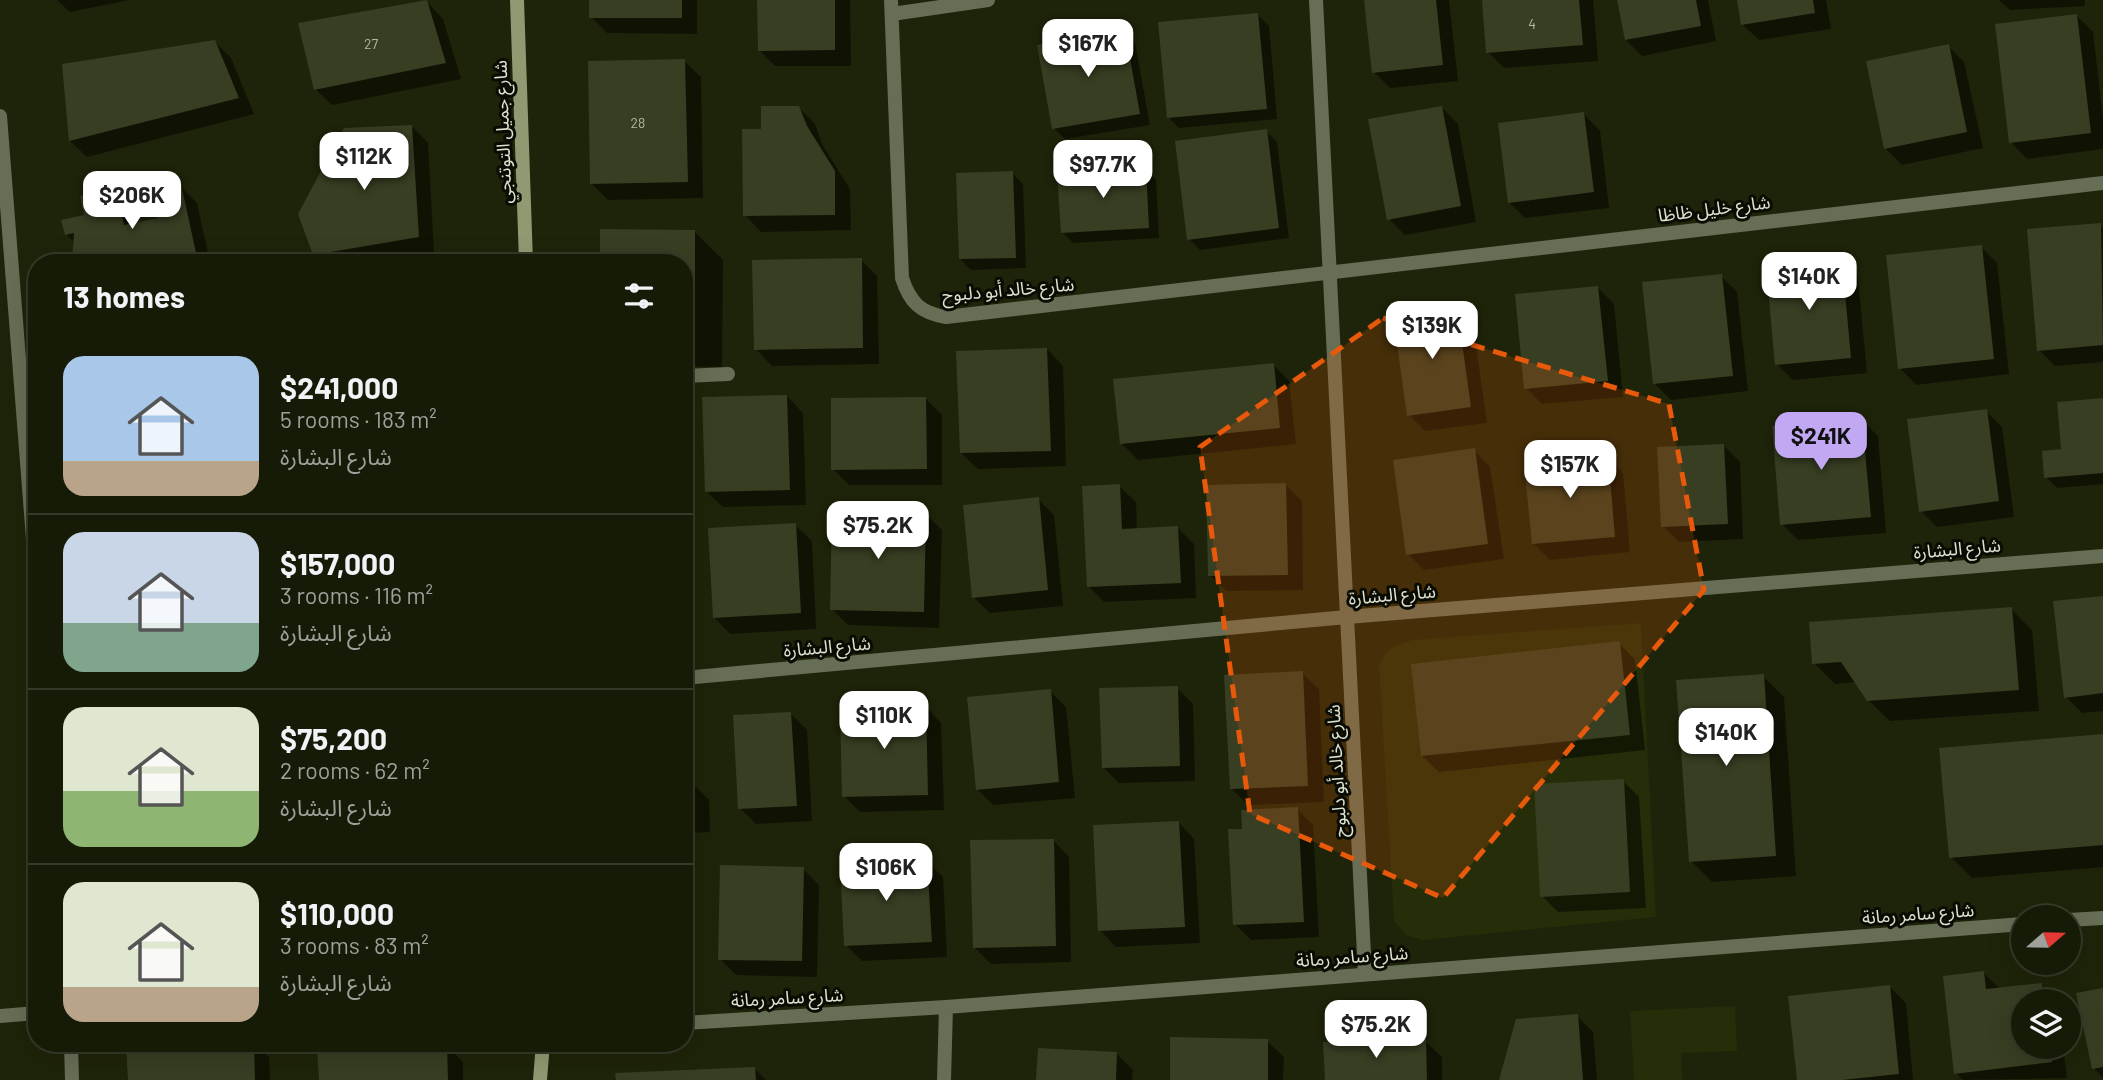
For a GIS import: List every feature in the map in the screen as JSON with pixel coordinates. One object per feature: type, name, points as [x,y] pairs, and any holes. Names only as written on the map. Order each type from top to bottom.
[{"type":"street","name":"شارع جميل التوتنجي","points":[[517,0],[526,254]]},
{"type":"street","points":[[891,7],[988,0]]},
{"type":"street","name":"شارع خالد أبو دلبوح","points":[[1316,0],[1365,974]]},
{"type":"street","name":"شارع خالد أبو دلبوح","points":[[891,7],[902,278],[911,300],[918,308],[946,317],[1330,272]]},
{"type":"street","points":[[0,116],[28,475]]},
{"type":"street","name":"شارع خليل ظاظا","points":[[1330,272],[2103,183]]},
{"type":"street","points":[[693,376],[728,374]]},
{"type":"street","name":"شارع البشارة","points":[[693,677],[1347,617],[2103,556]]},
{"type":"street","points":[[2081,919],[2103,918]]},
{"type":"street","name":"شارع سامر رمانة","points":[[693,1022],[946,1007],[2011,925]]},
{"type":"street","points":[[944,1080],[946,1007]]},
{"type":"street","points":[[0,1016],[28,1014]]},
{"type":"street","points":[[71,1052],[72,1080]]},
{"type":"street","points":[[540,1080],[542,1052]]},
{"type":"highlighted area","points":[[1383,318],[1669,404],[1704,590],[1443,898],[1250,814],[1200,447]]},
{"type":"shaded area","points":[[1641,623],[1656,917],[1423,940],[1406,935],[1394,921],[1379,663],[1389,649],[1412,640]]},
{"type":"shaded area","points":[[1735,1006],[1737,1051],[1681,1053],[1682,1080],[1634,1080],[1630,1011]]},
{"type":"building","points":[[427,0],[446,63],[314,90],[298,23]]},
{"type":"building","points":[[589,0],[682,0],[682,18],[589,18]]},
{"type":"building","points":[[757,0],[835,0],[835,50],[758,51]]},
{"type":"building","points":[[1364,0],[1436,0],[1443,65],[1372,73]]},
{"type":"building","points":[[1482,0],[1579,0],[1583,45],[1486,53]]},
{"type":"building","points":[[1617,0],[1696,0],[1701,26],[1625,40]]},
{"type":"building","points":[[1737,0],[1813,0],[1815,13],[1741,25]]},
{"type":"building","points":[[1258,13],[1267,109],[1167,118],[1158,22]]},
{"type":"building","points":[[2077,14],[2091,133],[2009,143],[1995,24]]},
{"type":"building","points":[[1125,30],[1140,114],[1052,129],[1037,45]]},
{"type":"building","points":[[215,40],[239,98],[69,141],[62,64]]},
{"type":"building","points":[[1949,44],[1967,132],[1884,149],[1866,61]]},
{"type":"building","points":[[685,59],[688,182],[590,184],[588,61]]},
{"type":"building","points":[[761,106],[799,106],[807,126],[835,171],[835,215],[743,216],[742,129],[761,129]]},
{"type":"building","points":[[1442,106],[1461,206],[1387,220],[1368,119]]},
{"type":"building","points":[[1584,112],[1594,192],[1508,203],[1498,123]]},
{"type":"building","points":[[412,125],[419,237],[313,254],[298,214],[344,128]]},
{"type":"building","points":[[1267,129],[1279,228],[1187,240],[1175,141]]},
{"type":"building","points":[[1146,168],[1149,228],[1061,233],[1057,173]]},
{"type":"building","points":[[1013,171],[1016,258],[959,259],[956,173]]},
{"type":"building","points":[[181,184],[196,254],[73,254],[74,233],[65,235],[61,220],[84,215],[80,196],[116,188],[124,225],[158,218],[152,191]]},
{"type":"building","points":[[2101,223],[2103,345],[2037,351],[2027,229]]},
{"type":"building","points":[[600,229],[695,230],[695,339],[693,254],[600,254]]},
{"type":"building","points":[[1982,245],[1994,359],[1898,369],[1886,255]]},
{"type":"building","points":[[862,258],[863,348],[754,350],[752,260]]},
{"type":"building","points":[[1842,260],[1851,358],[1775,365],[1766,267]]},
{"type":"building","points":[[1722,274],[1733,376],[1653,384],[1642,282]]},
{"type":"building","points":[[1598,286],[1608,381],[1524,389],[1515,294]]},
{"type":"building","points":[[1457,306],[1471,407],[1407,416],[1393,315]]},
{"type":"building","points":[[1047,348],[1051,451],[960,453],[956,351]]},
{"type":"building","points":[[1274,363],[1280,428],[1120,444],[1113,379]]},
{"type":"building","points":[[787,395],[790,490],[705,492],[702,397]]},
{"type":"building","points":[[926,397],[927,469],[831,470],[831,398]]},
{"type":"building","points":[[2103,398],[2103,473],[2044,478],[2042,451],[2061,449],[2057,402]]},
{"type":"building","points":[[1987,409],[1999,501],[1919,512],[1907,419]]},
{"type":"building","points":[[1862,418],[1871,517],[1780,525],[1772,426]]},
{"type":"building","points":[[1724,444],[1728,524],[1661,527],[1657,447]]},
{"type":"building","points":[[1475,448],[1488,544],[1406,555],[1393,460]]},
{"type":"building","points":[[1608,455],[1615,537],[1532,544],[1524,463]]},
{"type":"building","points":[[1286,483],[1288,575],[1208,576],[1206,485]]},
{"type":"building","points":[[1120,484],[1122,529],[1178,526],[1181,583],[1087,587],[1082,486]]},
{"type":"building","points":[[1039,497],[1048,590],[972,598],[963,505]]},
{"type":"building","points":[[832,510],[926,513],[924,612],[830,610]]},
{"type":"building","points":[[796,523],[801,613],[713,618],[708,528]]},
{"type":"building","points":[[2103,596],[2103,693],[2064,698],[2053,601]]},
{"type":"building","points":[[2012,607],[2019,690],[1867,701],[1841,662],[1812,664],[1809,622]]},
{"type":"building","points":[[1620,641],[1630,735],[1421,756],[1411,664]]},
{"type":"building","points":[[1303,671],[1308,786],[1230,789],[1224,675]]},
{"type":"building","points":[[1764,674],[1776,856],[1689,862],[1676,680]]},
{"type":"building","points":[[1178,686],[1180,766],[1102,768],[1099,688]]},
{"type":"building","points":[[1051,689],[1059,782],[976,790],[967,697]]},
{"type":"building","points":[[926,705],[928,795],[842,797],[840,707]]},
{"type":"building","points":[[791,712],[797,806],[738,809],[733,715]]},
{"type":"building","points":[[2103,734],[2103,845],[1949,858],[1939,748]]},
{"type":"building","points":[[1624,779],[1630,892],[1540,897],[1534,784]]},
{"type":"building","points":[[1298,807],[1304,922],[1233,925],[1228,829],[1242,829],[1241,810]]},
{"type":"building","points":[[1179,821],[1185,927],[1098,931],[1093,825]]},
{"type":"building","points":[[1054,839],[1056,946],[973,948],[970,840]]},
{"type":"building","points":[[927,859],[932,942],[844,946],[840,863]]},
{"type":"building","points":[[720,865],[804,867],[802,961],[718,960]]},
{"type":"building","points":[[1984,971],[1986,989],[2042,983],[2043,989],[2011,989],[2011,1059],[2052,1059],[2052,1062],[1954,1074],[1943,976]]},
{"type":"building","points":[[1890,985],[1899,1074],[1842,1080],[1797,1080],[1788,996]]},
{"type":"building","points":[[2103,988],[2103,1067],[2092,1069],[2081,1017],[2081,992]]},
{"type":"building","points":[[1578,1014],[1583,1080],[1499,1080],[1516,1019]]},
{"type":"building","points":[[1170,1037],[1268,1039],[1268,1080],[1170,1080]]},
{"type":"building","points":[[1426,1039],[1427,1080],[1325,1080],[1323,1042]]},
{"type":"building","points":[[1038,1048],[1117,1052],[1116,1080],[1036,1080]]},
{"type":"building","points":[[126,1052],[254,1052],[255,1080],[128,1080]]},
{"type":"building","points":[[317,1052],[447,1052],[448,1080],[319,1080]]},
{"type":"building","points":[[755,1067],[756,1080],[616,1080],[615,1073]]}]
